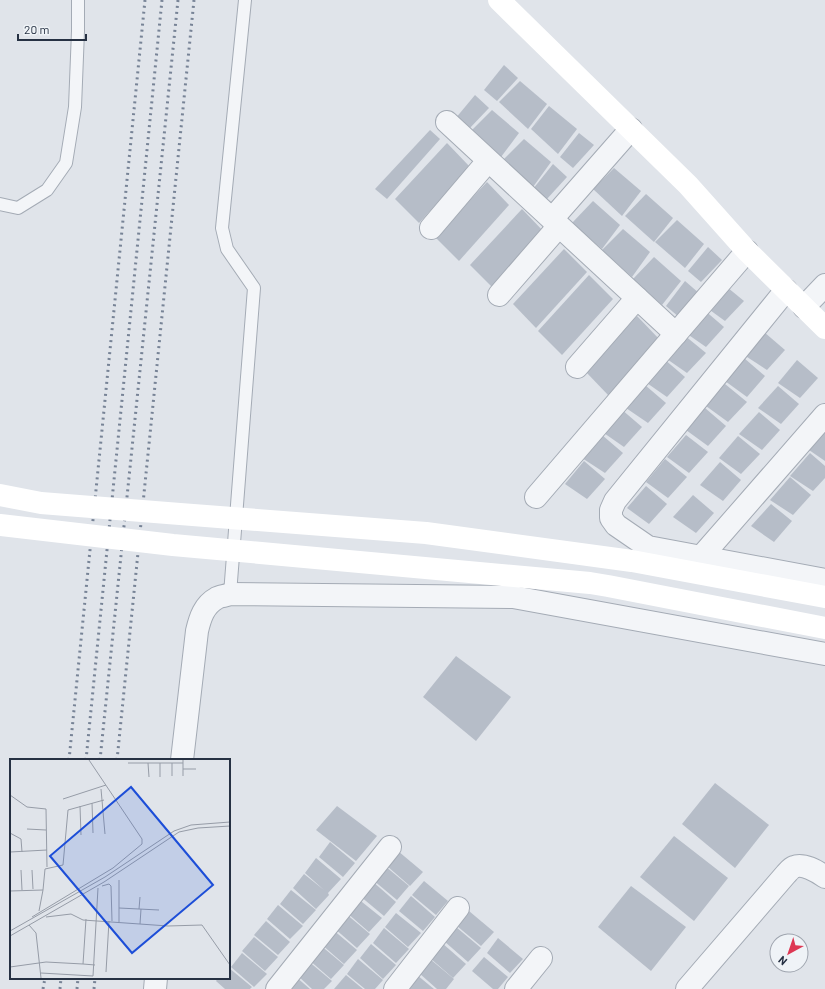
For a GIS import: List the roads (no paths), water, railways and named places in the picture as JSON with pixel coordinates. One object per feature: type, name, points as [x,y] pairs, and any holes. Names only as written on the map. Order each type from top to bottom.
[{"type":"street","points":[[499,0],[688,185],[747,251],[825,328]]},
{"type":"street","points":[[447,122],[676,334]]},
{"type":"street","points":[[499,295],[631,129]]},
{"type":"street","points":[[431,228],[488,161]]},
{"type":"street","points":[[536,497],[747,251]]},
{"type":"street","points":[[804,307],[825,284]]},
{"type":"street","points":[[786,290],[615,502],[611,510],[611,518],[616,525],[648,548],[825,580]]},
{"type":"street","points":[[577,367],[637,298]]},
{"type":"street","points":[[701,557],[825,416]]},
{"type":"street","points":[[0,495],[49,503],[426,533],[632,561],[825,597]]},
{"type":"street","points":[[0,525],[173,545],[608,586],[825,628]]},
{"type":"street","points":[[182,759],[197,631],[201,616],[207,606],[217,598],[230,594],[512,597],[825,654]]},
{"type":"street","points":[[277,989],[390,847]]},
{"type":"street","points":[[687,989],[786,874],[794,867],[804,866],[825,877]]},
{"type":"street","points":[[395,989],[458,908]]},
{"type":"street","points":[[516,989],[541,958]]},
{"type":"street","points":[[155,989],[156,979]]},
{"type":"lane","points":[[0,204],[18,208],[47,190],[66,163],[75,107],[78,0]]},
{"type":"lane","points":[[230,594],[254,288],[227,249],[222,228],[245,0]]},
{"type":"railway","points":[[69,759],[145,0]]},
{"type":"railway","points":[[86,759],[162,0]]},
{"type":"railway","points":[[100,759],[178,0]]},
{"type":"railway","points":[[117,759],[194,0]]},
{"type":"railway","points":[[43,989],[45,979]]},
{"type":"railway","points":[[60,989],[61,979]]},
{"type":"railway","points":[[77,989],[78,979]]},
{"type":"railway","points":[[94,989],[95,979]]}]
